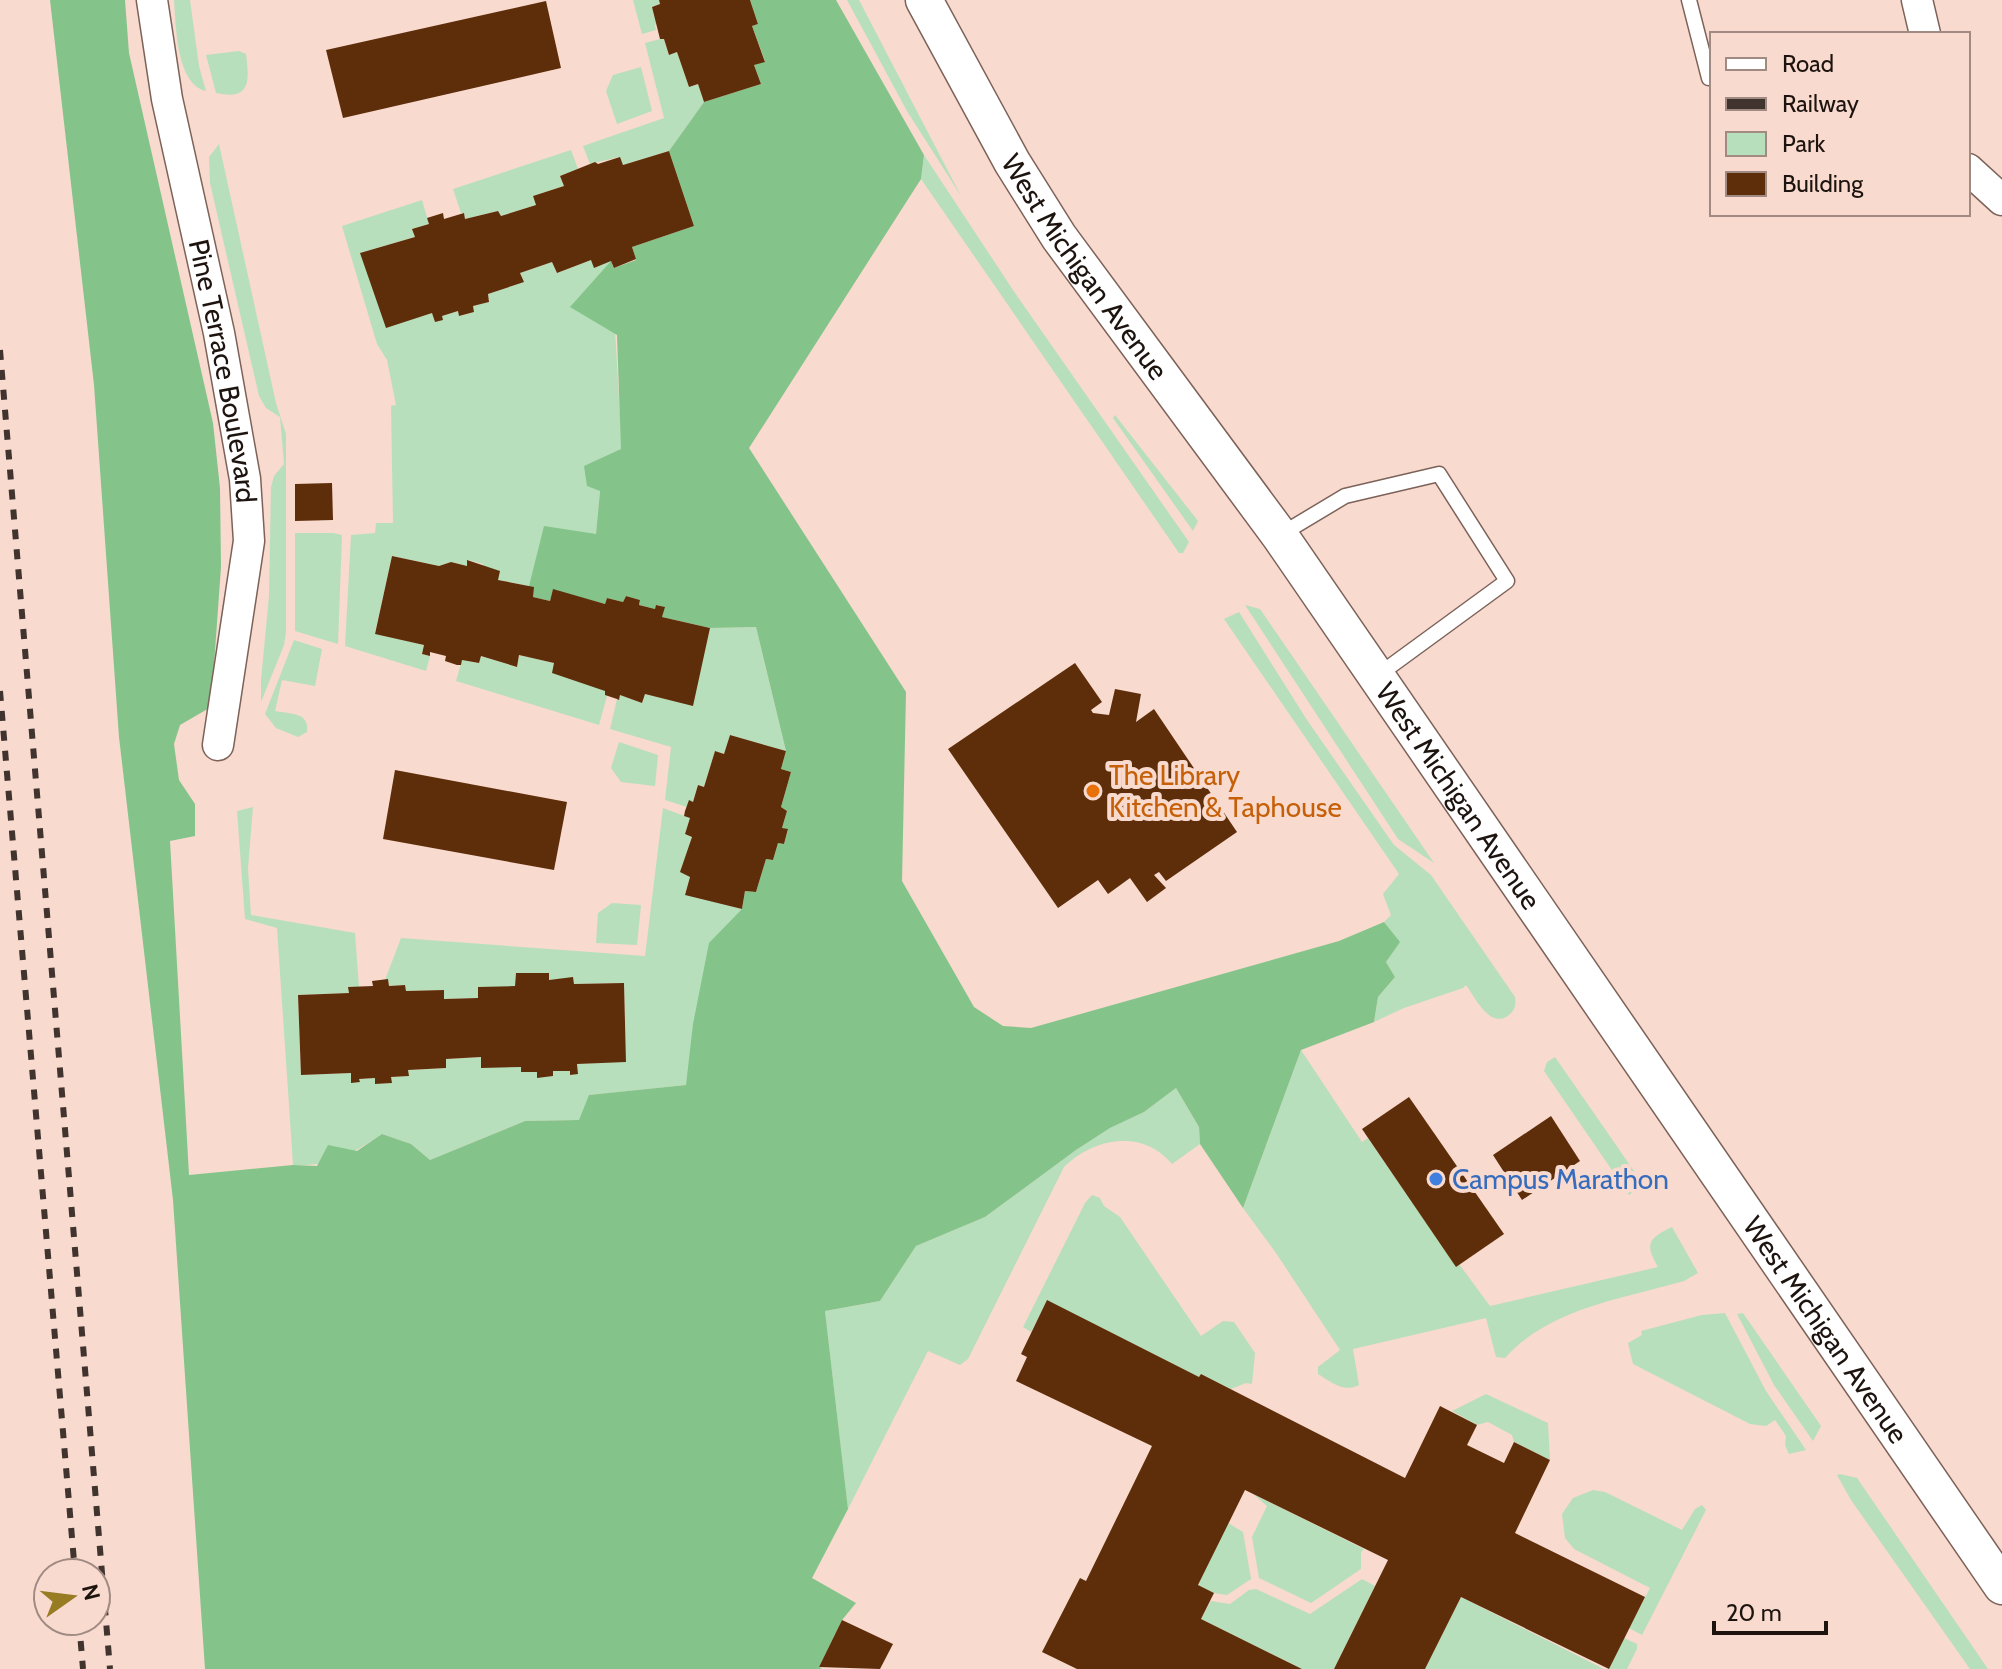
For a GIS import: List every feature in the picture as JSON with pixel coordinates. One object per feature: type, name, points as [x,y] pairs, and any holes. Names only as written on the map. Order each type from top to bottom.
[{"type":"street","name":"Pine Terrace Boulevard","points":[[152,0],[167,99],[219,333],[245,479],[249,541],[218,745]]},
{"type":"street","name":"West Michigan Avenue","points":[[924,0],[1012,162],[1059,237],[1280,536],[2002,1586]]},
{"type":"street","points":[[1917,0],[1920,32]]},
{"type":"street","points":[[1970,171],[2002,200]]},
{"type":"lane","points":[[1689,0],[1710,78]]},
{"type":"lane","points":[[1280,536],[1345,496],[1439,474],[1507,581],[1376,677]]},
{"type":"green space","points":[[50,0],[125,0],[129,53],[213,423],[220,488],[221,567],[211,707],[180,725],[174,744],[179,780],[195,804],[195,836],[170,841],[189,1175],[293,1165],[317,1166],[328,1145],[357,1151],[382,1134],[411,1144],[430,1160],[525,1121],[579,1120],[589,1095],[686,1085],[693,1024],[709,943],[742,909],[745,891],[756,892],[766,859],[773,860],[778,843],[784,844],[788,830],[782,828],[787,811],[781,807],[791,772],[781,769],[786,751],[756,627],[710,628],[662,617],[664,607],[657,605],[655,609],[639,605],[640,600],[626,596],[623,602],[607,598],[605,604],[553,590],[550,601],[533,597],[529,586],[544,526],[596,534],[600,491],[587,486],[584,466],[621,449],[617,335],[570,307],[611,261],[614,268],[636,260],[632,247],[694,226],[669,151],[704,102],[761,84],[754,65],[765,61],[752,26],[758,24],[750,0],[836,0],[924,155],[921,179],[749,448],[906,692],[902,881],[974,1007],[1003,1026],[1031,1028],[1339,941],[1384,922],[1400,942],[1386,962],[1395,977],[1378,997],[1374,1022],[1301,1050],[1243,1208],[1200,1144],[1199,1127],[1176,1088],[1144,1112],[1110,1128],[1076,1150],[985,1217],[916,1246],[880,1301],[825,1311],[848,1509],[812,1578],[856,1603],[842,1620],[819,1667],[822,1669],[205,1669],[173,1200],[119,737],[94,385]]},
{"type":"green space","points":[[174,0],[190,0],[199,66],[206,91],[196,86],[183,66]]},
{"type":"green space","points":[[633,0],[659,0],[660,4],[652,7],[656,30],[642,34]]},
{"type":"green space","points":[[847,0],[859,0],[961,196],[907,111]]},
{"type":"green space","points":[[664,39],[669,55],[677,52],[689,87],[698,84],[704,102],[669,151],[623,165],[619,157],[590,164],[583,146],[664,118],[645,43]]},
{"type":"green space","points":[[239,51],[246,54],[246,86],[236,94],[216,93],[206,55]]},
{"type":"green space","points":[[641,67],[652,111],[617,124],[606,91],[613,75]]},
{"type":"green space","points":[[219,144],[276,403],[286,434],[286,632],[284,645],[261,702],[269,596],[271,487],[274,476],[284,464],[280,417],[266,408],[259,396],[210,183],[209,157]]},
{"type":"green space","points":[[571,150],[578,169],[560,176],[564,186],[533,196],[536,205],[501,216],[498,211],[465,219],[464,213],[461,213],[453,189]]},
{"type":"green space","points":[[924,155],[1015,293],[1189,542],[1183,553],[1179,553],[921,179]]},
{"type":"green space","points":[[422,200],[429,224],[413,229],[415,237],[360,253],[432,313],[435,322],[458,311],[460,316],[474,312],[473,306],[489,302],[488,294],[523,282],[520,273],[552,262],[557,273],[591,260],[611,261],[622,449],[600,490],[596,534],[529,586],[498,580],[482,567],[483,564],[468,560],[467,566],[451,562],[439,566],[392,556],[375,633],[424,645],[422,654],[430,656],[426,671],[345,646],[351,535],[375,533],[376,523],[393,523],[391,406],[396,405],[387,360],[377,344],[342,226]]},
{"type":"green space","points":[[1115,415],[1198,521],[1193,531],[1113,418]]},
{"type":"green space","points":[[295,533],[342,535],[338,644],[295,631]]},
{"type":"green space","points":[[1245,605],[1260,609],[1434,863],[1398,839]]},
{"type":"green space","points":[[1239,612],[1307,720],[1394,845],[1431,875],[1515,997],[1515,1007],[1509,1015],[1502,1019],[1489,1015],[1466,985],[1374,1022],[1378,997],[1395,977],[1386,962],[1399,942],[1384,922],[1391,915],[1383,894],[1399,874],[1224,619]]},
{"type":"green space","points":[[756,627],[786,751],[730,735],[724,754],[715,751],[704,787],[698,785],[693,802],[687,807],[665,800],[671,747],[610,729],[617,699],[620,695],[642,703],[645,694],[692,705],[710,628]]},
{"type":"green space","points":[[294,640],[322,649],[315,686],[282,680],[275,711],[302,717],[307,732],[298,737],[276,728],[265,714]]},
{"type":"green space","points":[[519,655],[554,663],[605,691],[607,696],[599,725],[456,681],[462,660],[478,663],[481,656],[517,667]]},
{"type":"green space","points":[[619,742],[658,755],[655,786],[621,782],[611,768]]},
{"type":"green space","points":[[253,807],[248,868],[251,915],[355,933],[359,987],[349,993],[298,995],[301,1075],[351,1073],[352,1082],[375,1078],[376,1084],[391,1083],[391,1077],[408,1076],[408,1070],[446,1068],[446,1059],[481,1057],[521,1067],[521,1072],[537,1072],[537,1078],[553,1071],[570,1071],[570,1075],[578,1073],[577,1064],[626,1061],[624,983],[574,984],[573,978],[549,980],[548,973],[516,973],[515,986],[478,998],[444,999],[443,990],[406,991],[405,985],[389,986],[388,980],[385,980],[401,938],[645,956],[663,808],[690,818],[685,834],[692,837],[681,872],[690,877],[685,894],[742,909],[686,1085],[590,1095],[580,1120],[525,1121],[430,1160],[411,1144],[382,1134],[340,1158],[318,1164],[293,1165],[277,928],[245,919],[237,811]]},
{"type":"green space","points":[[612,903],[641,905],[637,945],[596,943],[598,913]]},
{"type":"green space","points":[[1301,1050],[1362,1142],[1368,1138],[1456,1266],[1459,1264],[1490,1306],[1658,1267],[1651,1253],[1651,1243],[1657,1235],[1672,1227],[1698,1273],[1684,1281],[1565,1316],[1523,1341],[1505,1358],[1496,1357],[1486,1318],[1353,1349],[1359,1385],[1348,1388],[1333,1383],[1318,1374],[1318,1367],[1340,1350],[1243,1208]]},
{"type":"green space","points":[[1555,1057],[1643,1184],[1629,1195],[1544,1071],[1547,1062]]},
{"type":"green space","points":[[1176,1088],[1199,1127],[1200,1144],[1172,1164],[1147,1145],[1118,1141],[1089,1149],[1064,1167],[968,1359],[960,1365],[928,1351],[848,1509],[825,1311],[880,1301],[916,1246],[985,1217],[1076,1150],[1110,1128],[1144,1112]]},
{"type":"green space","points":[[1092,1195],[1100,1198],[1104,1206],[1120,1217],[1201,1336],[1223,1321],[1234,1322],[1255,1353],[1252,1384],[1231,1389],[1201,1374],[1199,1377],[1047,1301],[1031,1332],[1023,1327],[1085,1203]]},
{"type":"green space","points":[[1725,1313],[1766,1391],[1806,1450],[1789,1454],[1785,1445],[1786,1436],[1775,1420],[1766,1426],[1750,1424],[1633,1364],[1628,1343],[1642,1335],[1641,1331],[1702,1315]]},
{"type":"green space","points":[[1743,1313],[1821,1426],[1813,1441],[1774,1385],[1737,1314]]},
{"type":"green space","points":[[1486,1394],[1548,1423],[1550,1460],[1514,1442],[1512,1435],[1488,1422],[1477,1425],[1452,1411]]},
{"type":"green space","points":[[1837,1475],[1857,1478],[1988,1669],[1970,1669],[1851,1500]]},
{"type":"green space","points":[[1593,1490],[1605,1492],[1682,1530],[1695,1509],[1702,1505],[1706,1510],[1642,1635],[1629,1628],[1650,1588],[1574,1549],[1565,1538],[1562,1514],[1573,1498]]},
{"type":"green space","points":[[1253,1494],[1364,1549],[1361,1552],[1361,1569],[1311,1603],[1259,1578],[1252,1537],[1267,1506]]},
{"type":"green space","points":[[1228,1523],[1243,1532],[1251,1579],[1227,1595],[1198,1585]]},
{"type":"green space","points":[[1362,1579],[1375,1586],[1334,1669],[1302,1669],[1201,1619],[1211,1601],[1230,1604],[1249,1590],[1256,1589],[1310,1614]]},
{"type":"green space","points":[[1461,1597],[1604,1669],[1425,1669]]},
{"type":"green space","points":[[1624,1638],[1637,1644],[1637,1649],[1627,1669],[1609,1669]]},
{"type":"building","points":[[659,0],[750,0],[758,24],[752,26],[765,62],[754,65],[761,84],[704,102],[698,84],[689,87],[677,52],[669,55],[664,39],[660,39],[652,7],[660,4]]},
{"type":"building","points":[[546,1],[561,68],[343,118],[326,50]]},
{"type":"building","points":[[669,151],[694,226],[632,247],[636,259],[614,268],[611,261],[594,268],[591,260],[557,273],[552,262],[520,273],[524,282],[488,294],[489,302],[473,306],[474,312],[459,316],[458,311],[435,322],[432,313],[386,328],[360,253],[415,237],[412,229],[429,224],[427,218],[443,213],[444,219],[464,213],[465,219],[498,211],[501,216],[536,205],[533,196],[564,186],[560,176],[595,162],[598,164],[620,157],[623,165]]},
{"type":"building","points":[[332,483],[333,520],[295,521],[295,484]]},
{"type":"building","points":[[392,556],[439,566],[451,562],[467,566],[467,560],[500,571],[498,580],[534,587],[533,597],[550,601],[553,589],[605,604],[607,598],[623,602],[626,596],[640,600],[639,605],[655,609],[656,605],[665,607],[662,617],[710,628],[693,706],[645,694],[642,703],[620,695],[619,700],[605,695],[605,691],[552,673],[554,663],[519,655],[517,667],[481,656],[479,663],[462,660],[461,665],[457,665],[445,661],[446,656],[430,652],[430,656],[422,654],[424,645],[375,634]]},
{"type":"building","name":"The Library Kitchen & Taphouse","points":[[1075,663],[1102,702],[1091,710],[1093,713],[1109,715],[1115,689],[1141,694],[1136,722],[1154,709],[1237,832],[1166,881],[1159,872],[1154,875],[1166,888],[1147,902],[1130,878],[1108,894],[1098,880],[1058,908],[948,749]]},
{"type":"building","points":[[730,735],[786,751],[781,769],[791,772],[781,807],[787,811],[782,828],[788,829],[784,844],[778,843],[773,860],[766,859],[756,892],[745,891],[742,909],[685,895],[690,877],[680,872],[692,837],[685,834],[690,818],[684,816],[689,800],[693,802],[698,785],[704,787],[715,751],[724,754]]},
{"type":"building","points":[[395,770],[567,802],[554,870],[383,839]]},
{"type":"building","points":[[516,973],[549,973],[549,980],[573,977],[574,984],[624,983],[626,1062],[577,1064],[578,1074],[553,1071],[553,1076],[537,1078],[537,1072],[521,1072],[521,1067],[481,1068],[481,1057],[446,1059],[446,1068],[408,1070],[409,1076],[391,1077],[392,1083],[375,1084],[375,1078],[351,1083],[351,1073],[301,1075],[298,995],[349,993],[348,987],[373,986],[372,981],[388,979],[389,986],[405,985],[406,991],[444,990],[444,999],[478,998],[478,987],[515,986]]},
{"type":"building","points":[[1409,1097],[1504,1234],[1456,1267],[1362,1129]]},
{"type":"building","points":[[1551,1116],[1580,1161],[1522,1200],[1493,1155]]},
{"type":"building","points":[[1047,1300],[1405,1478],[1440,1406],[1477,1425],[1467,1445],[1504,1463],[1514,1442],[1550,1460],[1515,1533],[1645,1597],[1609,1669],[1461,1597],[1425,1669],[1334,1669],[1388,1560],[1245,1490],[1198,1585],[1214,1593],[1201,1619],[1302,1669],[1077,1669],[1042,1652],[1080,1578],[1086,1581],[1152,1446],[1016,1381],[1027,1357],[1021,1354]]},
{"type":"building","points":[[842,1620],[893,1644],[880,1669],[819,1667]]},
{"type":"railway","points":[[0,350],[110,1669]]},
{"type":"railway","points":[[0,691],[74,1557]]},
{"type":"railway","points":[[80,1637],[83,1669]]},
{"type":"place","name":"The Library Kitchen & Taphouse","points":[[1093,791]]},
{"type":"place","name":"Campus Marathon","points":[[1436,1179]]}]
